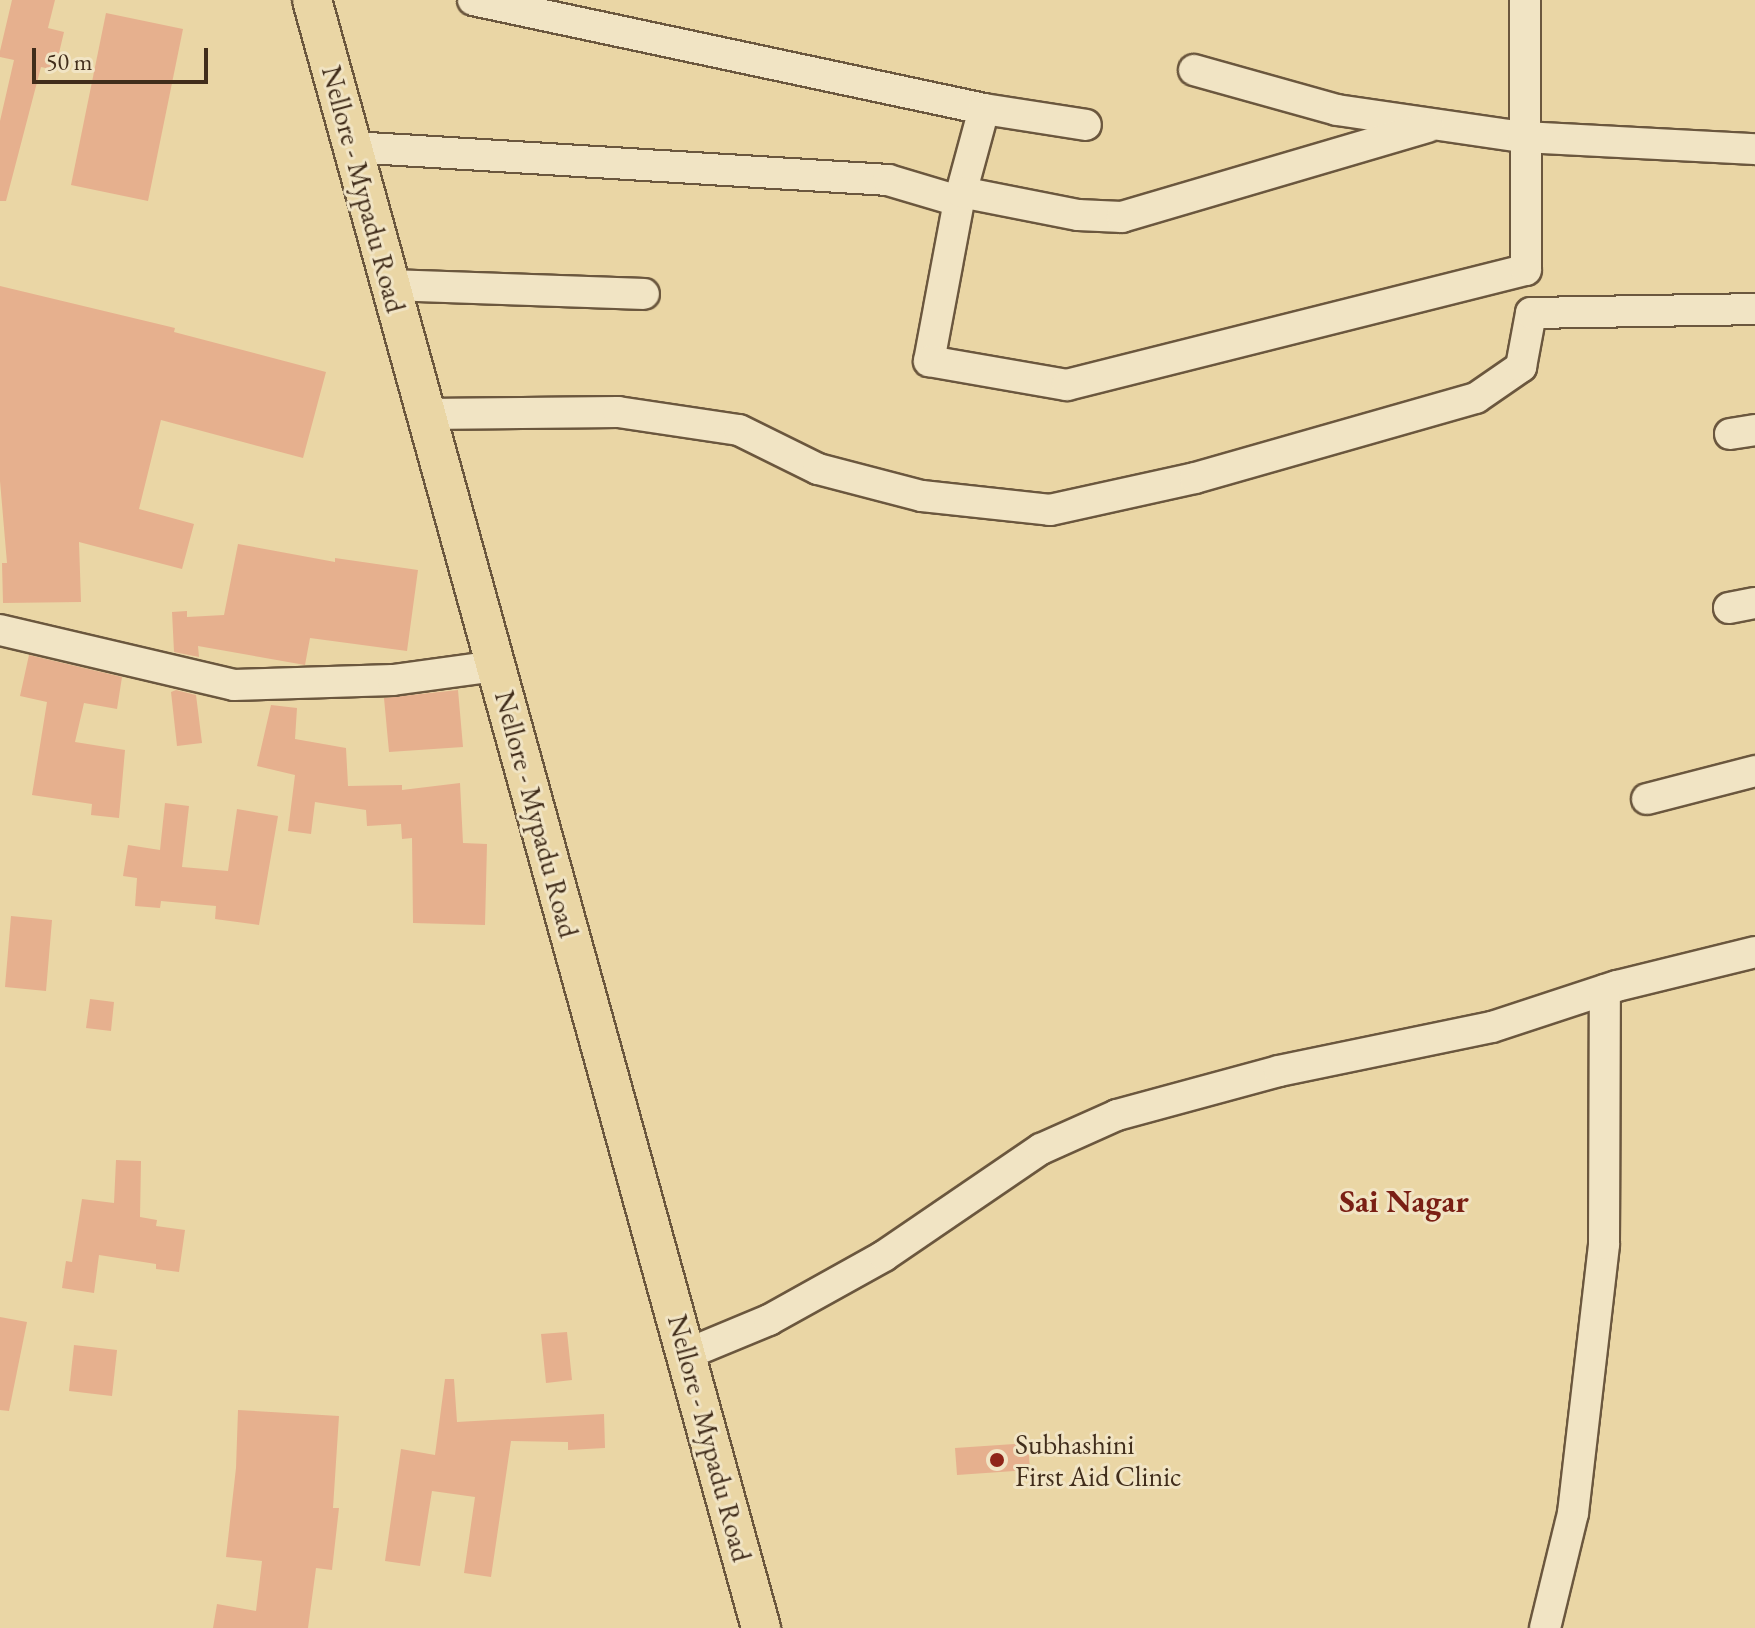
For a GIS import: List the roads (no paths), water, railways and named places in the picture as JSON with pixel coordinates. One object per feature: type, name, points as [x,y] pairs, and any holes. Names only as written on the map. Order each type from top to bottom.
[{"type":"main road","name":"Nellore - Mypadu Road","points":[[312,0],[761,1628]]},
{"type":"street","points":[[473,0],[984,109],[1086,125]]},
{"type":"street","points":[[984,109],[960,197],[929,361],[1067,385],[1526,270],[1523,137],[1525,0]]},
{"type":"street","points":[[1194,70],[1337,110],[1437,125],[1523,137],[1755,149]]},
{"type":"street","points":[[352,147],[888,180],[960,197],[1078,215],[1122,217],[1437,125]]},
{"type":"street","points":[[390,285],[644,294]]},
{"type":"street","points":[[426,414],[618,412],[739,430],[818,469],[922,496],[1050,510],[1195,478],[1476,398],[1521,367],[1531,313],[1755,309]]},
{"type":"street","points":[[0,630],[234,685],[393,680],[496,666]]},
{"type":"street","points":[[1647,799],[1755,771]]},
{"type":"street","points":[[687,1354],[769,1320],[884,1256],[1041,1149],[1117,1115],[1279,1071],[1492,1027],[1605,990],[1755,952]]},
{"type":"street","points":[[1545,1628],[1573,1513],[1604,1244],[1605,990]]},
{"type":"place","name":"Subhashini First Aid Clinic","points":[[997,1460]]},
{"type":"district","name":"Sai Nagar","points":[[1404,1201]]}]
